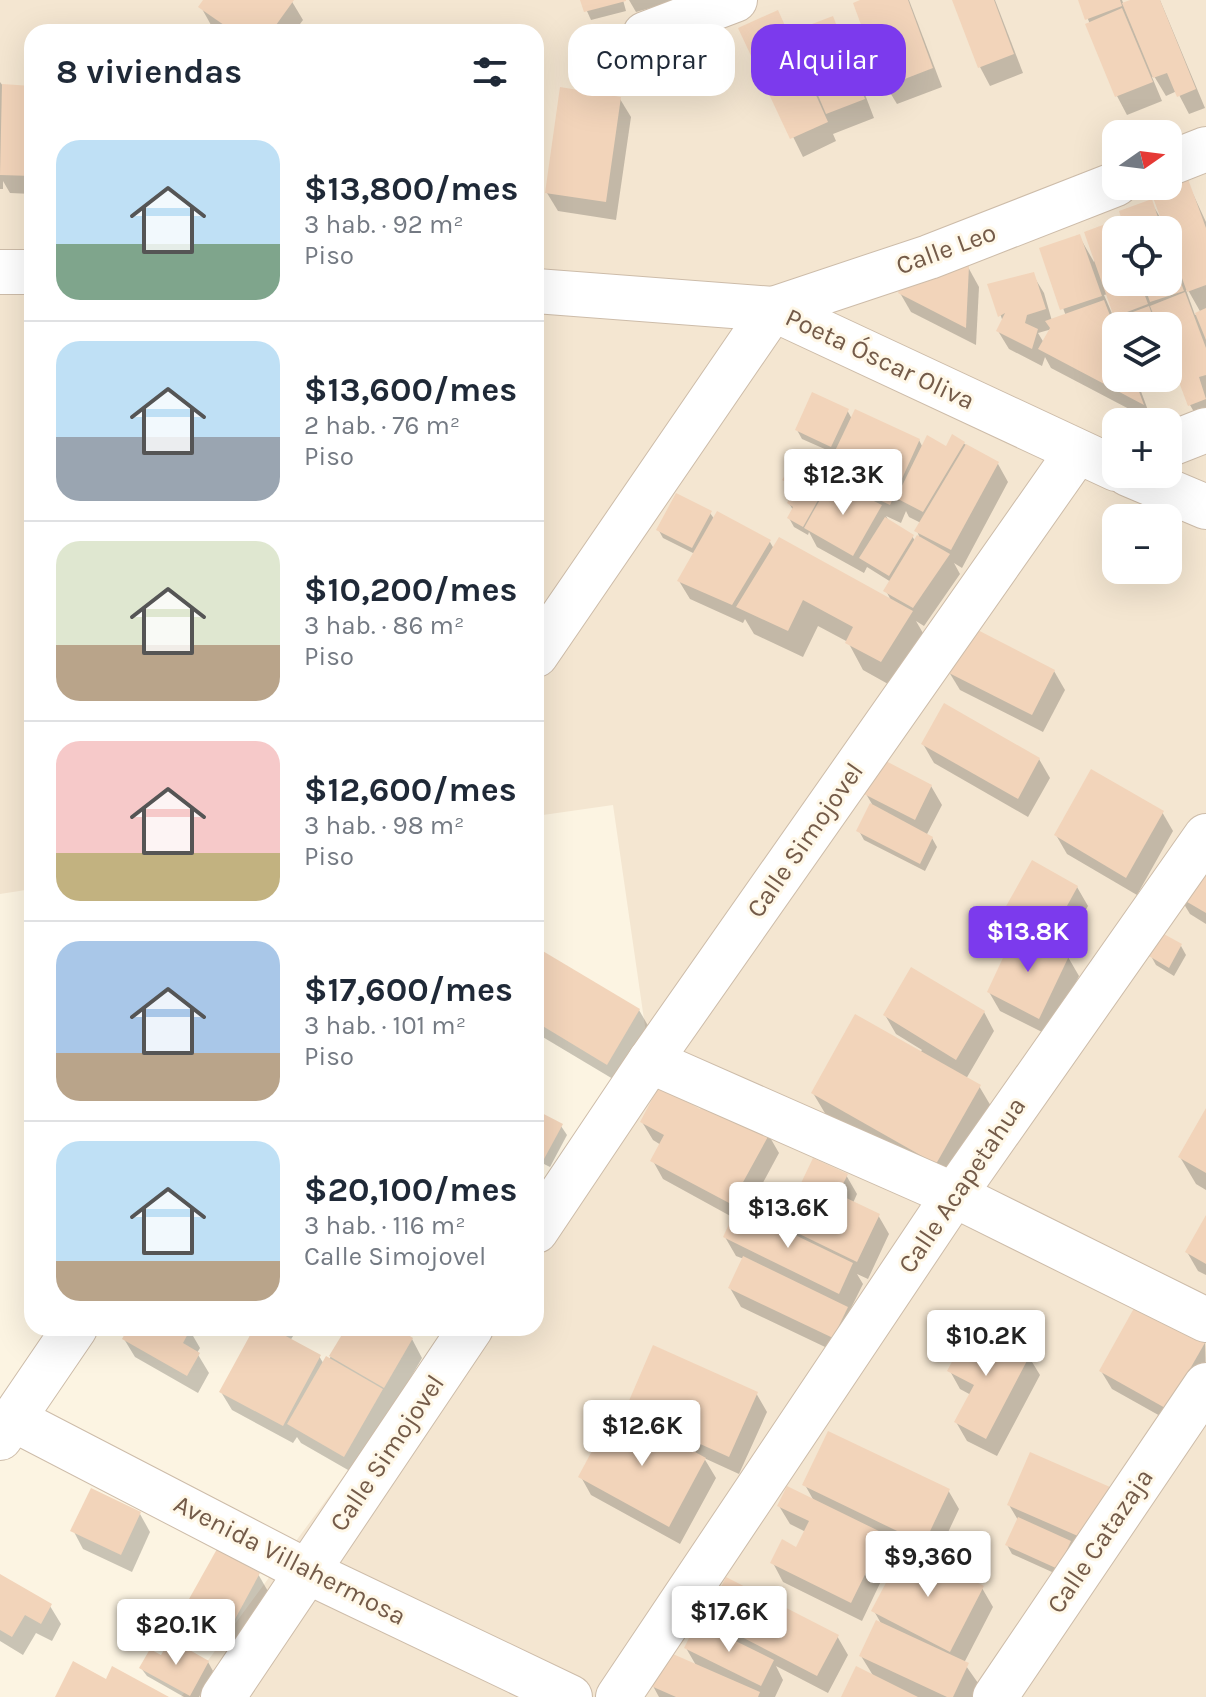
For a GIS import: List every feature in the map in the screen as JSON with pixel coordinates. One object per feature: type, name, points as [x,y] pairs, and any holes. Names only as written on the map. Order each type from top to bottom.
[{"type":"street","points":[[671,24],[735,0]]},
{"type":"street","points":[[1182,158],[1206,149]]},
{"type":"street","name":"Calle Leo","points":[[773,309],[929,257],[1102,189]]},
{"type":"street","points":[[0,272],[24,272]]},
{"type":"street","name":"Poeta Óscar Oliva","points":[[544,292],[773,309],[1102,462]]},
{"type":"street","points":[[544,643],[773,309]]},
{"type":"street","points":[[1182,439],[1206,430]]},
{"type":"street","name":"Calle Simojovel","points":[[544,1219],[650,1061],[1102,474]]},
{"type":"street","name":"Poeta Óscar Oliva","points":[[1162,488],[1206,507]]},
{"type":"street","name":"Calle Acapetahua","points":[[618,1697],[954,1195],[1206,836]]},
{"type":"street","points":[[650,1061],[954,1195],[1206,1320]]},
{"type":"street","points":[[6,1428],[69,1336]]},
{"type":"street","name":"Calle Simojovel","points":[[223,1697],[466,1336]]},
{"type":"street","name":"Calle Catazaja","points":[[995,1697],[1206,1385]]},
{"type":"street","name":"Avenida Villahermosa","points":[[6,1428],[570,1697]]},
{"type":"shaded area","points":[[0,0],[1206,0],[1206,1697],[181,1697],[447,1336],[544,1336],[544,1204],[650,1061],[613,805],[544,815],[544,24],[24,24],[24,890],[0,894]]},
{"type":"building","points":[[203,0],[294,0],[277,24],[222,24],[198,7]]},
{"type":"building","points":[[580,0],[626,0],[626,1],[584,12]]},
{"type":"building","points":[[860,0],[908,0],[933,68],[906,78],[906,24],[861,24],[853,3]]},
{"type":"building","points":[[952,0],[994,0],[1014,54],[978,68]]},
{"type":"building","points":[[1078,0],[1120,0],[1122,6],[1085,20]]},
{"type":"building","points":[[1160,0],[1196,89],[1177,97],[1167,73],[1153,78],[1122,3]]},
{"type":"building","points":[[1122,8],[1153,82],[1115,97],[1085,24]]},
{"type":"building","points":[[778,10],[784,24],[751,24],[751,56],[738,28]]},
{"type":"building","points":[[833,16],[836,24],[812,24]]},
{"type":"building","points":[[2,84],[24,85],[24,176],[0,175]]},
{"type":"building","points":[[560,87],[568,88],[568,96],[621,97],[606,202],[545,193]]},
{"type":"building","points":[[770,96],[816,96],[828,122],[790,139]]},
{"type":"building","points":[[818,96],[864,96],[865,99],[826,114]]},
{"type":"building","points":[[1188,179],[1206,228],[1206,285],[1187,292],[1182,278],[1182,216],[1160,216],[1154,200],[1182,200],[1182,181]]},
{"type":"building","points":[[1152,200],[1157,216],[1121,216],[1119,211]]},
{"type":"building","points":[[1102,225],[1102,283],[1084,232]]},
{"type":"building","points":[[1080,234],[1102,296],[1060,310],[1039,248]]},
{"type":"building","points":[[961,257],[969,266],[966,328],[898,293],[903,280]]},
{"type":"building","points":[[1034,272],[1046,309],[1027,315],[1025,323],[1038,329],[1032,349],[996,331],[1005,313],[998,317],[987,284]]},
{"type":"building","points":[[1185,292],[1206,348],[1206,375],[1199,377],[1206,399],[1188,406],[1182,390],[1182,312],[1152,312],[1150,306],[1182,296]]},
{"type":"building","points":[[1107,296],[1145,296],[1148,304],[1127,312],[1112,312]]},
{"type":"building","points":[[1148,296],[1169,296],[1150,302]]},
{"type":"building","points":[[1104,300],[1109,312],[1102,312],[1102,383],[1038,349],[1050,328],[1045,321]]},
{"type":"building","points":[[1149,306],[1151,312],[1133,312]]},
{"type":"building","points":[[1206,308],[1206,340],[1195,313]]},
{"type":"building","points":[[812,392],[849,409],[831,447],[795,430]]},
{"type":"building","points":[[1119,392],[1139,392],[1144,405]]},
{"type":"building","points":[[855,409],[920,439],[890,505],[824,474]]},
{"type":"building","points":[[952,434],[965,442],[923,512],[896,498],[927,435],[946,446]]},
{"type":"building","points":[[966,444],[999,462],[951,550],[914,531]]},
{"type":"building","points":[[795,459],[830,479],[803,527],[787,518],[793,507],[787,503],[796,487],[782,480]]},
{"type":"building","points":[[831,480],[882,505],[853,556],[804,528]]},
{"type":"building","points":[[676,493],[712,511],[692,548],[656,530]]},
{"type":"building","points":[[717,511],[771,540],[732,605],[677,581]]},
{"type":"building","points":[[885,517],[914,535],[889,576],[859,558]]},
{"type":"building","points":[[917,535],[950,554],[913,608],[883,591]]},
{"type":"building","points":[[779,537],[913,611],[881,662],[845,643],[853,627],[803,600],[788,631],[736,607]]},
{"type":"building","points":[[970,626],[1055,670],[1032,715],[947,672]]},
{"type":"building","points":[[944,703],[1040,758],[1018,799],[921,744]]},
{"type":"building","points":[[882,759],[932,785],[915,820],[864,794]]},
{"type":"building","points":[[1091,769],[1164,811],[1126,878],[1054,835]]},
{"type":"building","points":[[870,803],[933,837],[920,864],[856,831]]},
{"type":"building","points":[[1032,860],[1078,886],[1051,935],[1005,908]]},
{"type":"building","points":[[1206,867],[1206,913],[1177,896]]},
{"type":"building","points":[[1016,930],[1069,956],[1039,1019],[987,992]]},
{"type":"building","points":[[1162,933],[1182,944],[1169,968],[1149,956]]},
{"type":"building","points":[[544,952],[640,1009],[607,1065],[544,1027]]},
{"type":"building","points":[[911,967],[985,1011],[956,1060],[883,1015]]},
{"type":"building","points":[[855,1014],[981,1085],[936,1164],[811,1093]]},
{"type":"building","points":[[659,1086],[700,1109],[706,1098],[770,1133],[731,1204],[650,1161],[664,1135],[640,1122]]},
{"type":"building","points":[[1206,1108],[1206,1173],[1178,1157]]},
{"type":"building","points":[[544,1114],[563,1124],[544,1159]]},
{"type":"building","points":[[813,1158],[848,1174],[838,1194],[880,1214],[857,1262],[781,1225]]},
{"type":"building","points":[[737,1207],[853,1263],[839,1294],[723,1237]]},
{"type":"building","points":[[1206,1215],[1206,1264],[1185,1252]]},
{"type":"building","points":[[743,1256],[848,1307],[833,1338],[728,1288]]},
{"type":"building","points":[[1138,1301],[1206,1341],[1167,1409],[1099,1371]]},
{"type":"building","points":[[972,1324],[1030,1355],[986,1439],[954,1422],[974,1385],[947,1371]]},
{"type":"building","points":[[124,1336],[187,1336],[183,1343],[200,1353],[187,1376],[122,1339]]},
{"type":"building","points":[[250,1336],[286,1336],[321,1355],[283,1426],[219,1392]]},
{"type":"building","points":[[341,1336],[413,1338],[384,1388],[329,1356]]},
{"type":"building","points":[[653,1345],[758,1392],[729,1457],[625,1410]]},
{"type":"building","points":[[326,1356],[383,1389],[344,1457],[287,1424]]},
{"type":"building","points":[[615,1408],[706,1458],[669,1527],[578,1477]]},
{"type":"building","points":[[828,1431],[950,1489],[924,1544],[802,1485]]},
{"type":"building","points":[[1030,1452],[1110,1487],[1087,1540],[1007,1505]]},
{"type":"building","points":[[787,1486],[885,1534],[851,1603],[770,1563],[782,1539],[796,1547],[809,1521],[777,1506]]},
{"type":"building","points":[[91,1488],[141,1512],[121,1555],[70,1531]]},
{"type":"building","points":[[1018,1517],[1071,1541],[1058,1569],[1005,1545]]},
{"type":"building","points":[[906,1545],[984,1586],[950,1652],[871,1611]]},
{"type":"building","points":[[217,1549],[260,1573],[228,1632],[184,1608]]},
{"type":"building","points":[[0,1574],[52,1604],[41,1624],[25,1615],[12,1637],[0,1630]]},
{"type":"building","points":[[726,1577],[839,1635],[817,1676],[705,1618]]},
{"type":"building","points":[[876,1620],[969,1663],[953,1697],[859,1656]]},
{"type":"building","points":[[697,1622],[774,1660],[761,1686],[684,1648]]},
{"type":"building","points":[[170,1639],[209,1661],[190,1696],[139,1668],[150,1649],[161,1655]]},
{"type":"building","points":[[666,1651],[760,1692],[758,1697],[676,1697],[651,1686]]},
{"type":"building","points":[[73,1661],[106,1679],[112,1666],[169,1697],[55,1697]]},
{"type":"building","points":[[856,1666],[918,1697],[841,1697]]}]
